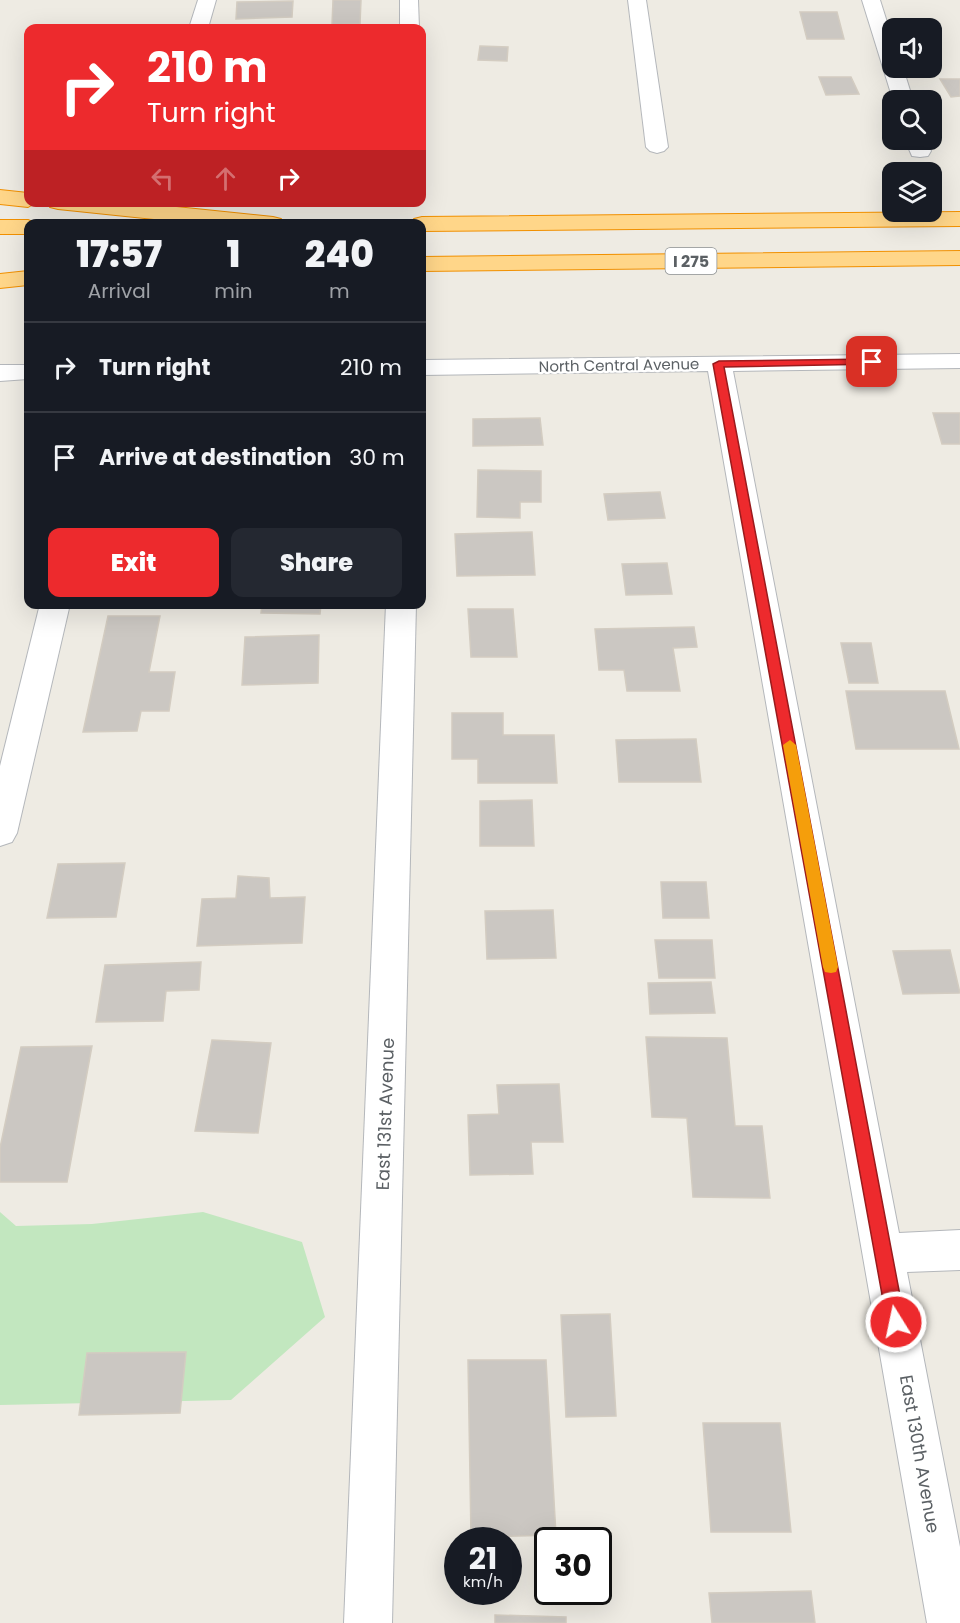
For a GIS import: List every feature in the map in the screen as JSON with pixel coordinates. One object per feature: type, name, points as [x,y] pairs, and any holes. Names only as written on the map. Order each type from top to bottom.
[{"type":"highway","points":[[0,197],[24,200]]},
{"type":"highway","points":[[107,207],[224,219]]},
{"type":"highway","name":"I 275","points":[[426,224],[960,219]]},
{"type":"highway","points":[[0,227],[24,227]]},
{"type":"highway","name":"I 275","points":[[426,264],[960,258]]},
{"type":"highway","points":[[0,267],[24,267]]},
{"type":"highway","points":[[0,281],[24,278]]},
{"type":"street","points":[[200,24],[207,0]]},
{"type":"street","points":[[409,0],[410,24]]},
{"type":"street","points":[[637,0],[657,147]]},
{"type":"street","points":[[871,0],[882,35]]},
{"type":"street","name":"North Central Avenue","points":[[426,367],[960,361]]},
{"type":"street","name":"East 130th Avenue","points":[[719,364],[951,1623]]},
{"type":"street","points":[[0,373],[24,372]]},
{"type":"street","points":[[0,833],[54,609]]},
{"type":"street","name":"East 131st Avenue","points":[[368,1623],[401,609]]},
{"type":"street","points":[[884,1253],[960,1250]]},
{"type":"green space","points":[[0,1212],[16,1226],[92,1224],[203,1212],[302,1242],[325,1317],[231,1400],[0,1405]]},
{"type":"building","points":[[333,0],[361,0],[360,24],[332,24]]},
{"type":"building","points":[[293,1],[292,17],[236,19],[237,2]]},
{"type":"building","points":[[800,12],[837,12],[844,39],[807,39]]},
{"type":"building","points":[[480,46],[508,47],[507,61],[478,60]]},
{"type":"building","points":[[819,77],[851,77],[859,94],[826,95]]},
{"type":"building","points":[[940,79],[960,79],[960,96],[951,97]]},
{"type":"building","points":[[933,413],[960,413],[960,444],[942,444]]},
{"type":"building","points":[[540,418],[543,445],[473,446],[473,419]]},
{"type":"building","points":[[478,470],[541,471],[541,502],[520,502],[520,518],[477,517]]},
{"type":"building","points":[[660,492],[665,518],[608,520],[604,494]]},
{"type":"building","points":[[532,532],[535,575],[457,576],[455,534]]},
{"type":"building","points":[[667,563],[672,594],[626,595],[622,564]]},
{"type":"building","points":[[261,609],[320,609],[320,614],[261,613]]},
{"type":"building","points":[[468,609],[513,609],[517,657],[471,657]]},
{"type":"building","points":[[108,616],[160,616],[149,672],[175,672],[169,711],[141,711],[137,731],[83,732]]},
{"type":"building","points":[[694,627],[697,647],[673,648],[680,691],[627,691],[624,670],[599,670],[595,629]]},
{"type":"building","points":[[319,635],[318,683],[242,685],[245,637]]},
{"type":"building","points":[[841,643],[871,643],[878,683],[849,683]]},
{"type":"building","points":[[846,691],[945,691],[959,749],[856,749]]},
{"type":"building","points":[[452,713],[503,713],[503,735],[554,735],[557,783],[478,783],[478,759],[452,759]]},
{"type":"building","points":[[696,739],[701,782],[619,782],[616,740]]},
{"type":"building","points":[[532,800],[534,846],[480,846],[480,801]]},
{"type":"building","points":[[125,863],[116,917],[47,918],[58,864]]},
{"type":"building","points":[[238,876],[269,878],[270,898],[305,897],[302,943],[197,946],[202,899],[236,898]]},
{"type":"building","points":[[661,882],[706,882],[709,918],[663,918]]},
{"type":"building","points":[[553,910],[556,958],[487,959],[485,911]]},
{"type":"building","points":[[655,940],[712,940],[715,978],[659,978]]},
{"type":"building","points":[[950,950],[960,993],[903,994],[893,951]]},
{"type":"building","points":[[201,962],[199,990],[166,991],[163,1021],[96,1022],[105,965]]},
{"type":"building","points":[[711,982],[715,1013],[650,1014],[648,983]]},
{"type":"building","points":[[646,1037],[727,1038],[735,1126],[762,1126],[770,1198],[693,1197],[687,1118],[652,1117]]},
{"type":"building","points":[[212,1040],[271,1043],[258,1133],[195,1131]]},
{"type":"building","points":[[92,1046],[67,1182],[0,1182],[0,1148],[21,1047]]},
{"type":"building","points":[[559,1084],[563,1142],[531,1142],[533,1174],[470,1175],[468,1115],[499,1114],[497,1085]]},
{"type":"building","points":[[610,1314],[616,1416],[566,1417],[561,1315]]},
{"type":"building","points":[[186,1352],[180,1413],[79,1415],[87,1353]]},
{"type":"building","points":[[468,1360],[546,1360],[556,1527],[534,1527],[534,1536],[522,1536],[522,1527],[471,1527]]},
{"type":"building","points":[[703,1423],[780,1423],[791,1532],[711,1532]]},
{"type":"building","points":[[811,1591],[815,1623],[712,1623],[709,1593]]},
{"type":"building","points":[[495,1615],[566,1617],[566,1623],[495,1623]]},
{"type":"slow traffic","points":[[790,745],[831,967]]},
{"type":"route","points":[[872,362],[719,364],[896,1322]]}]
